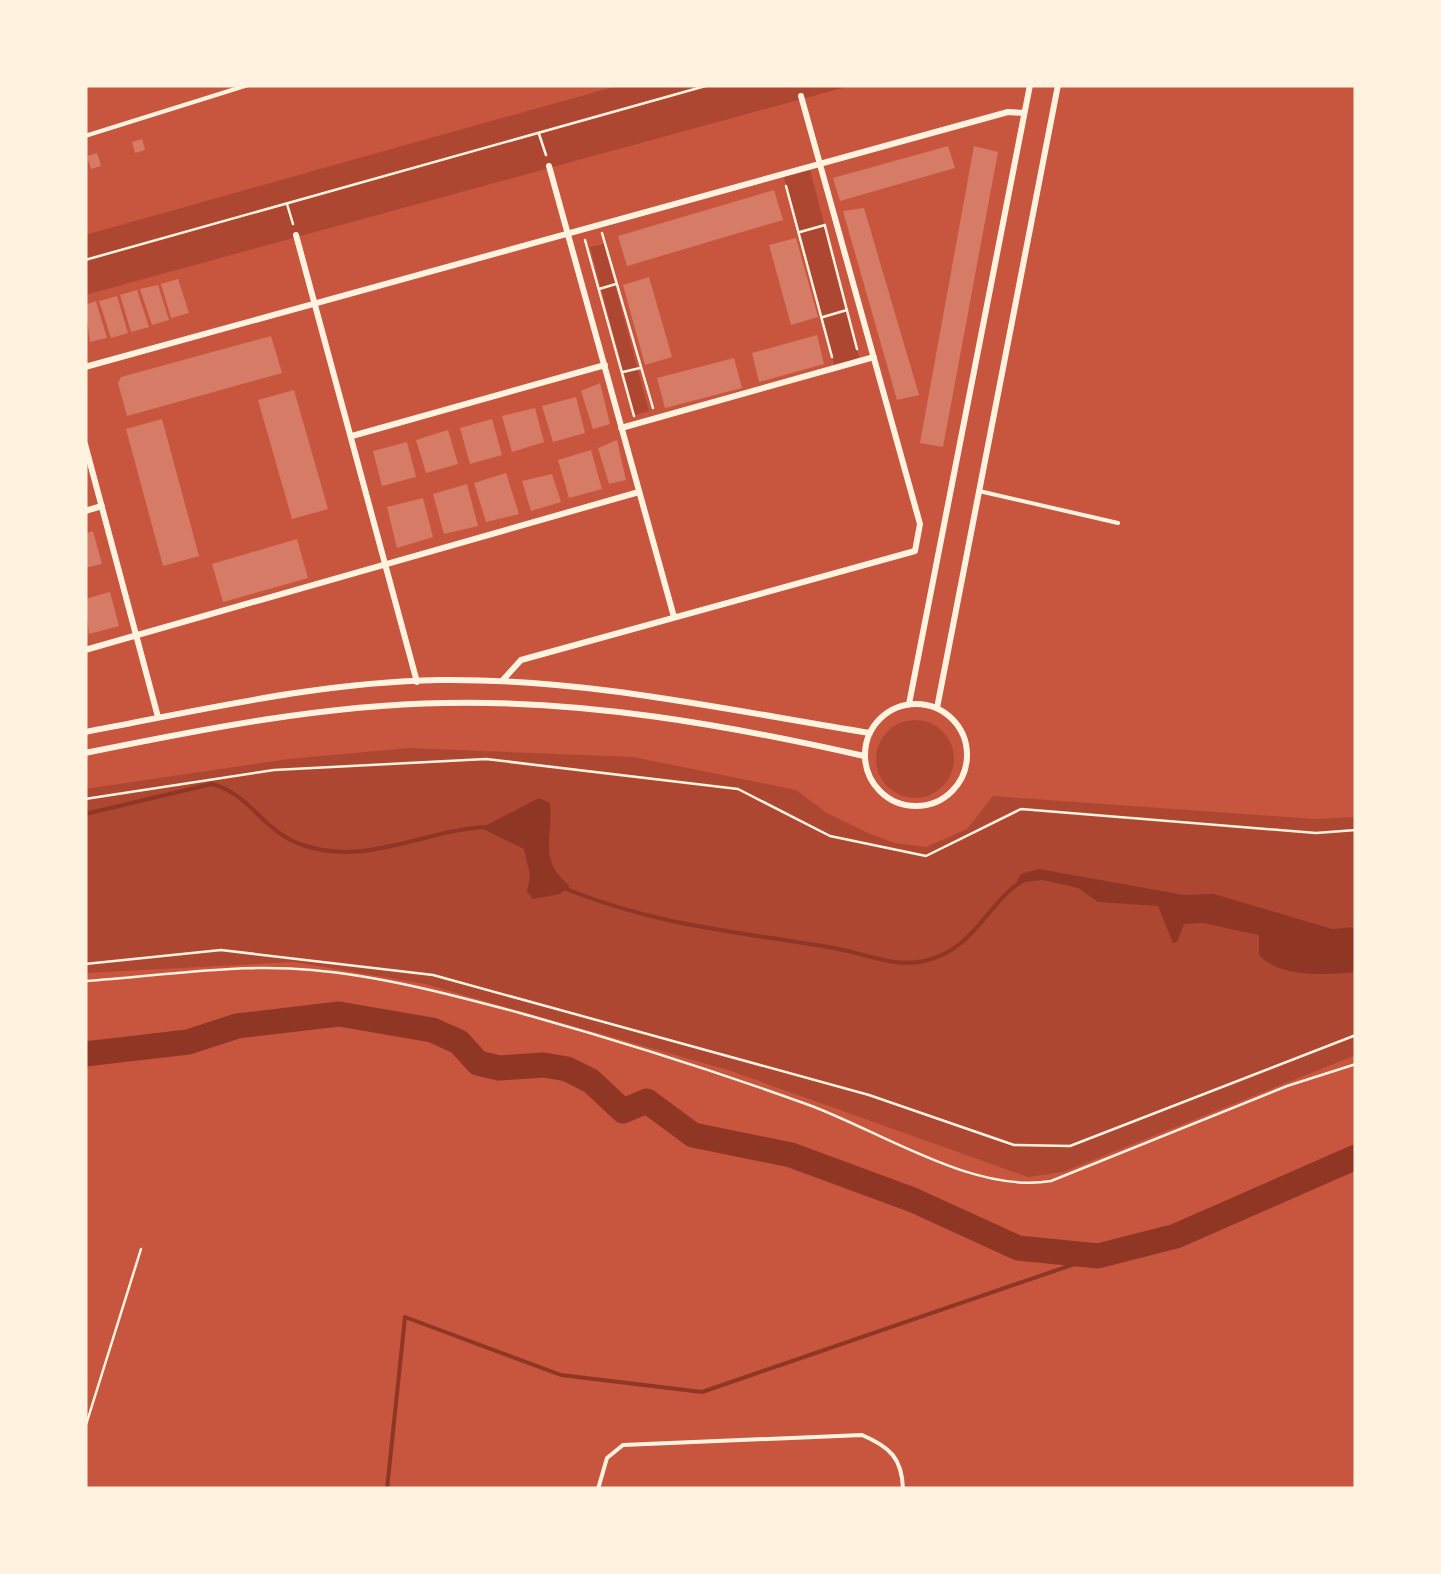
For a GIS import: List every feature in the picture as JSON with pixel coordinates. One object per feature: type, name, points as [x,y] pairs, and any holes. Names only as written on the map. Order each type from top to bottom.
[{"type":"street","points":[[909,704],[1030,85]]},
{"type":"street","points":[[937,708],[1058,85]]},
{"type":"street","points":[[502,681],[521,660],[915,550],[920,524],[800,96]]},
{"type":"street","points":[[85,367],[1008,112],[1024,113]]},
{"type":"street","points":[[549,166],[674,617]]},
{"type":"street","points":[[296,235],[417,682]]},
{"type":"street","points":[[621,428],[874,358]]},
{"type":"street","points":[[352,436],[605,364]]},
{"type":"street","points":[[85,444],[158,716]]},
{"type":"street","points":[[85,650],[639,492]]},
{"type":"street","points":[[85,511],[102,506]]},
{"type":"street","points":[[85,732],[298,694],[417,682],[502,681],[664,696],[870,733]]},
{"type":"street","points":[[85,753],[303,715],[380,706],[483,703],[628,714],[864,756]]},
{"type":"street","points":[[909,704],[937,708],[956,723],[968,750],[963,778],[939,802],[904,806],[882,795],[871,781],[864,756],[870,733],[886,714],[909,704]]},
{"type":"lane","points":[[85,136],[248,85]]},
{"type":"lane","points":[[980,492],[1118,522]]},
{"type":"lane","points":[[598,1489],[606,1458],[623,1445],[862,1435],[888,1446],[902,1468],[903,1489]]},
{"type":"path","points":[[85,260],[710,85]]},
{"type":"path","points":[[539,133],[549,166]]},
{"type":"path","points":[[783,174],[835,368]]},
{"type":"path","points":[[287,204],[296,235]]},
{"type":"path","points":[[821,211],[860,361]]},
{"type":"path","points":[[600,225],[657,418]]},
{"type":"path","points":[[799,233],[825,226]]},
{"type":"path","points":[[582,229],[636,423]]},
{"type":"path","points":[[598,289],[616,284]]},
{"type":"path","points":[[821,318],[847,310]]},
{"type":"path","points":[[622,373],[640,367]]},
{"type":"path","points":[[85,800],[274,770],[486,759],[738,789],[830,836],[926,856],[1021,809],[1316,833],[1356,830]]},
{"type":"path","points":[[85,964],[221,950],[433,975],[869,1095],[1014,1144],[1070,1146],[1356,1035]]},
{"type":"path","points":[[85,981],[256,968],[314,970],[436,993],[670,1060],[810,1106],[984,1178],[1025,1186],[1051,1181],[1286,1086],[1356,1064]]},
{"type":"path","points":[[85,1428],[142,1249]]},
{"type":"shaded area","points":[[620,85],[853,85],[85,295],[85,235]]},
{"type":"shaded area","points":[[809,166],[860,361],[835,368],[783,174]]},
{"type":"shaded area","points":[[604,244],[649,411],[635,415],[590,247]]},
{"type":"shaded area","points":[[915,720],[930,723],[942,732],[951,744],[951,774],[942,786],[930,795],[915,798],[900,795],[888,786],[879,774],[876,759],[879,744],[888,732],[900,723]]},
{"type":"shaded area","points":[[409,748],[633,757],[796,790],[827,813],[870,834],[895,843],[926,847],[967,829],[993,796],[1314,819],[1356,817],[1356,1055],[1063,1172],[1028,1177],[728,1070],[425,984],[294,962],[85,973],[85,789],[288,759]]},
{"type":"shaded area","points":[[539,798],[550,803],[550,858],[570,886],[560,894],[533,899],[527,892],[530,875],[524,849],[481,828]]},
{"type":"shaded area","points":[[1039,869],[1184,895],[1214,894],[1332,929],[1356,927],[1356,972],[1318,974],[1279,968],[1259,955],[1259,935],[1203,923],[1184,924],[1173,943],[1158,906],[1098,902],[1078,888],[1043,880],[1016,883],[1021,874]]},
{"type":"building","points":[[142,139],[145,150],[135,153],[132,142]]},
{"type":"building","points":[[948,146],[955,168],[840,201],[833,178]]},
{"type":"building","points":[[974,146],[998,152],[943,447],[920,443]]},
{"type":"building","points":[[97,153],[101,166],[91,169],[87,156]]},
{"type":"building","points":[[774,190],[783,220],[627,266],[618,236]]},
{"type":"building","points":[[864,208],[919,395],[897,400],[843,211]]},
{"type":"building","points":[[796,238],[818,317],[791,325],[769,245]]},
{"type":"building","points":[[649,277],[672,357],[645,365],[623,285]]},
{"type":"building","points":[[178,279],[189,313],[171,318],[161,284]]},
{"type":"building","points":[[158,285],[169,320],[152,325],[140,289]]},
{"type":"building","points":[[137,290],[149,327],[131,332],[120,295]]},
{"type":"building","points":[[117,296],[128,333],[111,338],[99,301]]},
{"type":"building","points":[[96,301],[107,338],[90,342],[85,305]]},
{"type":"building","points":[[817,335],[824,364],[759,382],[752,353]]},
{"type":"building","points":[[271,336],[282,373],[127,416],[118,383],[121,377]]},
{"type":"building","points":[[734,358],[742,388],[665,408],[657,378]]},
{"type":"building","points":[[600,383],[610,424],[593,429],[581,391]]},
{"type":"building","points":[[294,390],[328,509],[292,519],[258,400]]},
{"type":"building","points":[[576,397],[585,433],[553,442],[542,406]]},
{"type":"building","points":[[535,408],[544,442],[512,452],[502,416]]},
{"type":"building","points":[[162,419],[199,556],[163,566],[126,429]]},
{"type":"building","points":[[492,419],[502,455],[470,464],[460,428]]},
{"type":"building","points":[[448,430],[458,464],[426,473],[416,440]]},
{"type":"building","points":[[617,440],[626,480],[609,484],[598,448]]},
{"type":"building","points":[[407,442],[416,477],[382,486],[373,451]]},
{"type":"building","points":[[591,450],[602,489],[569,498],[558,460]]},
{"type":"building","points":[[506,473],[519,514],[486,522],[474,483]]},
{"type":"building","points":[[552,474],[561,502],[531,511],[522,481]]},
{"type":"building","points":[[467,484],[478,526],[444,534],[433,494]]},
{"type":"building","points":[[423,498],[433,537],[397,548],[387,507]]},
{"type":"building","points":[[93,531],[102,564],[85,568],[85,534]]},
{"type":"building","points":[[297,539],[308,578],[223,602],[212,564]]},
{"type":"building","points":[[110,592],[119,626],[89,634],[85,599]]},
{"type":"waterway","points":[[85,814],[212,784],[236,796],[287,838],[324,850],[370,850],[486,827]]},
{"type":"waterway","points":[[566,889],[667,920],[913,963],[943,955],[958,945],[1004,896],[1029,878]]},
{"type":"waterway","points":[[85,1054],[188,1042],[237,1026],[339,1014],[432,1030],[459,1042],[478,1063],[499,1068],[544,1065],[567,1069],[591,1081],[623,1111],[647,1101],[693,1135],[791,1155],[913,1200],[1018,1248],[1098,1256],[1176,1236],[1356,1157]]},
{"type":"waterway","points":[[387,1489],[405,1317],[561,1375],[702,1392],[1098,1256]]}]
